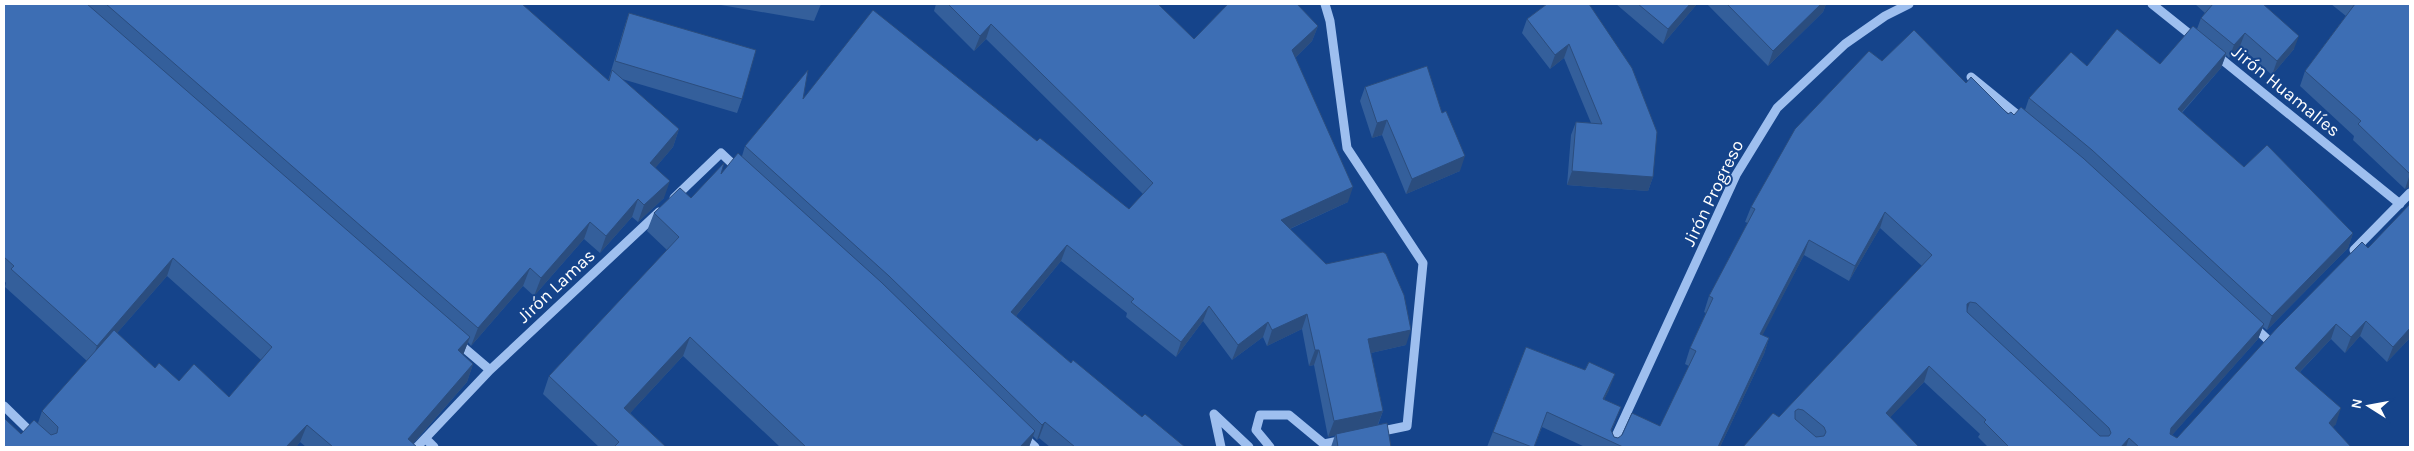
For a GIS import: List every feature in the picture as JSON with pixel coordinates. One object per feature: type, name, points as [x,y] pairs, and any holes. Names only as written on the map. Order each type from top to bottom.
[{"type":"street","points":[[1325,4],[1330,21],[1347,148],[1422,263],[1407,426],[1370,434]]},
{"type":"street","name":"Jirón Progreso","points":[[1611,447],[1736,175],[1777,108],[1845,44],[1885,16],[1908,4]]},
{"type":"street","name":"Jirón Huamalíes","points":[[2152,4],[2400,204]]},
{"type":"street","points":[[1971,77],[2030,126]]},
{"type":"street","name":"Jirón Lamas","points":[[417,447],[490,370],[721,154],[750,180]]},
{"type":"street","points":[[2347,258],[2410,193]]},
{"type":"street","points":[[2246,320],[2267,339]]},
{"type":"street","points":[[445,331],[490,370]]},
{"type":"street","points":[[4,406],[46,447]]},
{"type":"street","points":[[1221,447],[1214,414],[1249,447]]},
{"type":"street","points":[[1270,447],[1256,430],[1260,415],[1289,415],[1324,444],[1352,438]]},
{"type":"street","points":[[1013,427],[1035,447]]},
{"type":"street","points":[[426,439],[434,447]]},
{"type":"building","points":[[4,4],[87,4],[470,337],[458,350],[473,364],[408,439],[417,447],[333,447],[307,425],[286,447],[4,447],[4,418],[21,434],[34,420],[51,435],[57,433],[58,427],[42,411],[114,330],[155,368],[159,363],[179,381],[194,364],[229,397],[272,347],[173,258],[97,346],[11,269],[14,266],[4,257]]},
{"type":"building","points":[[106,4],[522,4],[609,81],[612,70],[679,129],[650,163],[670,181],[644,205],[638,199],[606,236],[590,222],[541,278],[530,268],[478,328]]},
{"type":"building","points":[[948,4],[1158,4],[1194,39],[1228,4],[1297,4],[1318,26],[1292,50],[1353,187],[1281,220],[1326,264],[1383,252],[1386,254],[1404,295],[1411,330],[1368,339],[1383,411],[1334,421],[1319,350],[1315,350],[1307,314],[1272,330],[1268,322],[1238,345],[1209,306],[1181,342],[1131,302],[1134,299],[1067,245],[1011,312],[1071,363],[1073,360],[1142,417],[1145,414],[1185,447],[1075,447],[1045,422],[1042,425],[889,276],[745,146],[808,70],[803,99],[873,10],[1037,141],[1040,138],[1129,209],[1153,183],[991,24],[980,36]]},
{"type":"building","points":[[1547,4],[1589,4],[1632,68],[1657,132],[1653,177],[1572,171],[1576,122],[1602,124],[1569,44],[1555,55],[1527,19]]},
{"type":"building","points":[[1638,4],[1690,4],[1668,29]]},
{"type":"building","points":[[1727,4],[1821,4],[1773,51]]},
{"type":"building","points":[[2213,4],[2263,4],[2299,36],[2277,61],[2245,33],[2234,45],[2201,18]]},
{"type":"building","points":[[2355,4],[2410,4],[2410,174],[2358,124],[2361,121],[2305,71]]},
{"type":"building","points":[[629,13],[756,50],[742,99],[615,61]]},
{"type":"building","points":[[2193,26],[2226,53],[2178,109],[2244,167],[2267,145],[2353,233],[2272,316],[2092,150],[2029,98],[2071,52],[2087,66],[2117,29],[2160,64]]},
{"type":"building","points":[[1914,30],[1966,83],[1971,77],[2008,114],[2011,112],[2014,115],[2021,107],[2083,158],[2264,324],[2171,428],[2170,434],[2177,438],[2277,328],[2362,242],[2368,248],[2410,204],[2410,328],[2393,347],[2366,321],[2351,337],[2336,324],[2295,368],[2341,408],[2329,423],[2351,447],[2139,447],[2129,438],[2121,447],[2009,447],[1984,422],[1986,420],[1929,366],[1886,413],[1919,447],[1743,447],[1773,413],[1779,417],[1932,255],[1885,212],[1855,266],[1809,240],[1760,334],[1769,338],[1718,447],[1623,447],[1547,412],[1534,447],[1493,432],[1526,347],[1585,370],[1589,362],[1615,374],[1603,399],[1621,407],[1611,430],[1614,437],[1618,438],[1622,435],[1632,413],[1660,426],[1696,351],[1690,348],[1713,298],[1709,296],[1755,209],[1751,207],[1795,129],[1869,51],[1882,61]],"holes":[[[1970,302],[1976,303],[2109,428],[2111,433],[2109,436],[2100,436],[1967,312],[1967,304]],[[1798,409],[1803,410],[1824,427],[1826,432],[1824,436],[1816,437],[1795,419],[1795,411]]]},
{"type":"building","points":[[1427,66],[1442,113],[1446,111],[1465,156],[1412,179],[1387,120],[1377,123],[1365,87]]},
{"type":"building","points":[[738,153],[881,282],[1035,431],[1020,447],[806,447],[690,337],[624,408],[666,447],[614,447],[619,442],[549,376],[679,237],[654,213],[680,188],[691,198],[724,163],[721,174]]},
{"type":"building","points":[[1387,423],[1391,447],[1338,447],[1336,434]]}]
